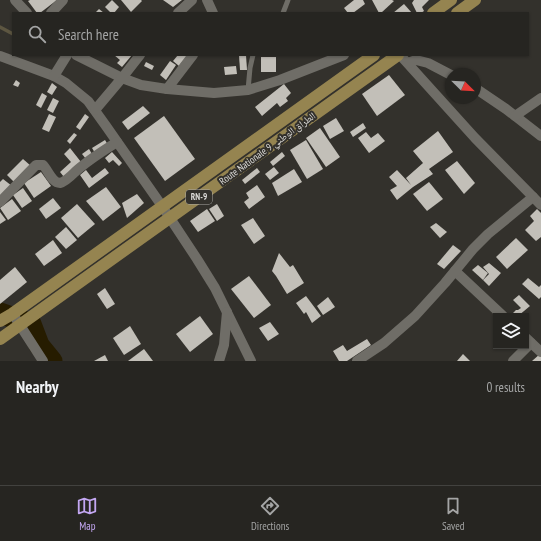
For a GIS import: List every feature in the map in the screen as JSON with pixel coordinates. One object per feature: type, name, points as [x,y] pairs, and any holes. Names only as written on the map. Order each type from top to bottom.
[{"type":"main road","points":[[434,12],[451,0]]},
{"type":"main road","points":[[458,12],[475,0]]},
{"type":"main road","name":"Route Nationale الطراق الوطني 9","points":[[0,321],[12,314],[373,56]]},
{"type":"main road","name":"Route Nationale الطراق الوطني 9","points":[[0,339],[398,56]]},
{"type":"street","points":[[15,0],[26,12]]},
{"type":"street","points":[[52,12],[63,0]]},
{"type":"street","points":[[179,12],[192,0]]},
{"type":"street","points":[[207,0],[213,12]]},
{"type":"street","points":[[0,56],[54,76],[77,91],[88,101],[162,206],[201,265],[215,288],[252,361]]},
{"type":"street","points":[[54,76],[66,56]]},
{"type":"street","points":[[78,56],[122,78],[141,85],[167,90],[214,93],[248,90],[280,80],[340,56]]},
{"type":"street","points":[[95,110],[139,56]]},
{"type":"street","points":[[167,90],[192,56]]},
{"type":"street","points":[[400,56],[475,138],[541,205]]},
{"type":"street","points":[[408,63],[416,60],[428,63],[445,72]]},
{"type":"street","points":[[481,91],[541,136]]},
{"type":"street","points":[[515,116],[541,98]]},
{"type":"street","points":[[0,202],[36,165],[43,166],[52,178],[57,182],[62,182],[86,162],[117,142]]},
{"type":"street","points":[[357,361],[369,358],[414,316],[488,234],[533,197]]},
{"type":"street","points":[[455,271],[500,313]]},
{"type":"street","points":[[219,361],[224,345],[227,312]]},
{"type":"street","points":[[12,314],[43,361]]},
{"type":"street","points":[[529,340],[541,352]]},
{"type":"street","points":[[513,361],[522,349]]},
{"type":"lane","points":[[283,12],[288,0]]},
{"type":"lane","points":[[248,90],[253,56]]},
{"type":"building","points":[[57,0],[41,12],[36,12],[28,1]]},
{"type":"building","points":[[112,0],[119,7],[115,12],[110,12],[105,7]]},
{"type":"building","points":[[121,0],[141,0],[142,1],[131,12]]},
{"type":"building","points":[[163,0],[182,0],[173,7]]},
{"type":"building","points":[[354,0],[363,0],[365,4],[354,12],[347,12],[344,8]]},
{"type":"building","points":[[372,0],[394,1],[382,12],[378,12]]},
{"type":"building","points":[[414,0],[429,0],[422,7],[424,11],[422,12],[416,12],[412,3]]},
{"type":"building","points":[[404,4],[411,12],[394,12]]},
{"type":"building","points":[[99,9],[103,12],[96,12]]},
{"type":"building","points":[[115,56],[131,56],[122,67],[117,63],[120,60]]},
{"type":"building","points":[[177,56],[187,56],[179,66],[173,61]]},
{"type":"building","points":[[239,56],[246,56],[247,70],[240,70]]},
{"type":"building","points":[[261,57],[276,57],[276,72],[261,72]]},
{"type":"building","points":[[170,61],[176,65],[166,80],[160,75]]},
{"type":"building","points":[[146,62],[154,66],[152,70],[144,66]]},
{"type":"building","points":[[236,66],[237,74],[225,75],[224,67]]},
{"type":"building","points":[[389,75],[405,95],[377,116],[362,94]]},
{"type":"building","points":[[16,80],[20,83],[18,87],[13,85]]},
{"type":"building","points":[[52,83],[57,87],[52,95],[47,92]]},
{"type":"building","points":[[284,84],[291,93],[286,98],[288,101],[280,107],[277,103],[262,116],[255,107]]},
{"type":"building","points":[[42,93],[47,96],[41,108],[36,105]]},
{"type":"building","points":[[53,98],[59,101],[53,113],[47,110]]},
{"type":"building","points":[[143,106],[150,113],[128,130],[122,122]]},
{"type":"building","points":[[49,114],[56,117],[49,132],[42,129]]},
{"type":"building","points":[[85,114],[89,117],[80,130],[76,127]]},
{"type":"building","points":[[164,116],[195,159],[165,181],[134,138]]},
{"type":"building","points":[[336,118],[344,131],[330,139],[323,126]]},
{"type":"building","points":[[363,123],[366,128],[353,137],[350,132]]},
{"type":"building","points":[[320,128],[340,157],[326,167],[306,138]]},
{"type":"building","points":[[438,131],[453,152],[429,169],[433,174],[397,200],[390,190],[397,186],[389,177],[397,170],[411,185],[406,178],[423,163],[413,151]]},
{"type":"building","points":[[366,132],[371,138],[378,133],[385,141],[369,153],[358,138]]},
{"type":"building","points":[[74,133],[77,135],[70,144],[67,141]]},
{"type":"building","points":[[105,140],[108,145],[95,153],[92,148]]},
{"type":"building","points":[[306,140],[323,169],[307,179],[290,150]]},
{"type":"building","points":[[70,148],[81,162],[64,177],[60,172],[71,162],[64,154]]},
{"type":"building","points":[[89,149],[92,154],[86,159],[82,154]]},
{"type":"building","points":[[112,152],[122,163],[119,166],[113,160],[109,163],[105,158]]},
{"type":"building","points":[[282,152],[285,156],[273,166],[270,162]]},
{"type":"building","points":[[23,159],[31,166],[14,182],[7,175]]},
{"type":"building","points":[[457,161],[475,183],[464,194],[445,170]]},
{"type":"building","points":[[274,167],[279,173],[270,180],[265,174]]},
{"type":"building","points":[[105,168],[109,173],[89,188],[80,175],[86,170],[92,178]]},
{"type":"building","points":[[257,168],[260,172],[245,184],[242,180]]},
{"type":"building","points":[[294,169],[302,182],[278,196],[272,183]]},
{"type":"building","points":[[41,172],[51,186],[34,198],[24,183]]},
{"type":"building","points":[[3,179],[12,186],[0,198],[0,182]]},
{"type":"building","points":[[429,182],[443,199],[427,211],[413,194]]},
{"type":"building","points":[[257,185],[265,197],[249,209],[244,202],[249,198],[246,193]]},
{"type":"building","points":[[106,187],[121,207],[103,221],[86,201]]},
{"type":"building","points":[[23,188],[32,201],[22,208],[13,195]]},
{"type":"building","points":[[137,194],[144,203],[127,218],[122,203]]},
{"type":"building","points":[[53,198],[61,208],[46,219],[39,209]]},
{"type":"building","points":[[12,199],[21,211],[8,220],[0,208]]},
{"type":"building","points":[[77,204],[95,224],[78,238],[61,218]]},
{"type":"building","points":[[217,204],[224,216],[217,221],[209,209]]},
{"type":"building","points":[[207,209],[215,221],[198,232],[190,221]]},
{"type":"building","points":[[537,209],[541,213],[541,237],[536,241],[525,230],[534,221],[530,216]]},
{"type":"building","points":[[0,212],[6,220],[0,224]]},
{"type":"building","points":[[253,218],[265,236],[254,244],[241,225]]},
{"type":"building","points":[[436,223],[447,232],[440,238],[430,227]]},
{"type":"building","points":[[66,227],[77,240],[66,249],[55,237]]},
{"type":"building","points":[[516,238],[528,250],[507,269],[496,257]]},
{"type":"building","points":[[53,240],[62,253],[44,266],[35,254]]},
{"type":"building","points":[[453,245],[461,251],[444,269],[437,264]]},
{"type":"building","points":[[279,253],[290,267],[293,265],[304,283],[287,294],[272,271]]},
{"type":"building","points":[[489,263],[501,273],[489,286],[483,280],[489,274],[483,267]]},
{"type":"building","points":[[478,265],[488,273],[483,280],[472,270]]},
{"type":"building","points":[[15,267],[27,282],[0,304],[0,280]]},
{"type":"building","points":[[249,276],[271,305],[254,318],[231,289]]},
{"type":"building","points":[[528,278],[539,287],[541,285],[541,297],[539,299],[522,284]]},
{"type":"building","points":[[105,288],[115,304],[107,309],[97,294]]},
{"type":"building","points":[[519,295],[530,306],[522,313],[513,313],[521,308],[513,300]]},
{"type":"building","points":[[306,296],[321,316],[312,323],[306,312],[304,314],[296,303]]},
{"type":"building","points":[[328,297],[335,307],[323,315],[317,306]]},
{"type":"building","points":[[200,316],[213,334],[190,352],[176,334]]},
{"type":"building","points":[[270,322],[279,334],[268,341],[259,328]]},
{"type":"building","points":[[130,326],[141,344],[124,355],[113,338]]},
{"type":"building","points":[[367,339],[371,345],[347,361],[339,361],[333,351],[343,345],[347,351]]},
{"type":"building","points":[[144,349],[153,361],[128,361]]},
{"type":"building","points":[[463,354],[470,361],[457,361]]},
{"type":"building","points":[[540,354],[541,361],[532,361]]},
{"type":"building","points":[[105,355],[108,361],[94,361]]},
{"type":"waterway","points":[[0,27],[12,33]]},
{"type":"waterway","points":[[0,313],[31,324],[39,345],[52,361]]}]
